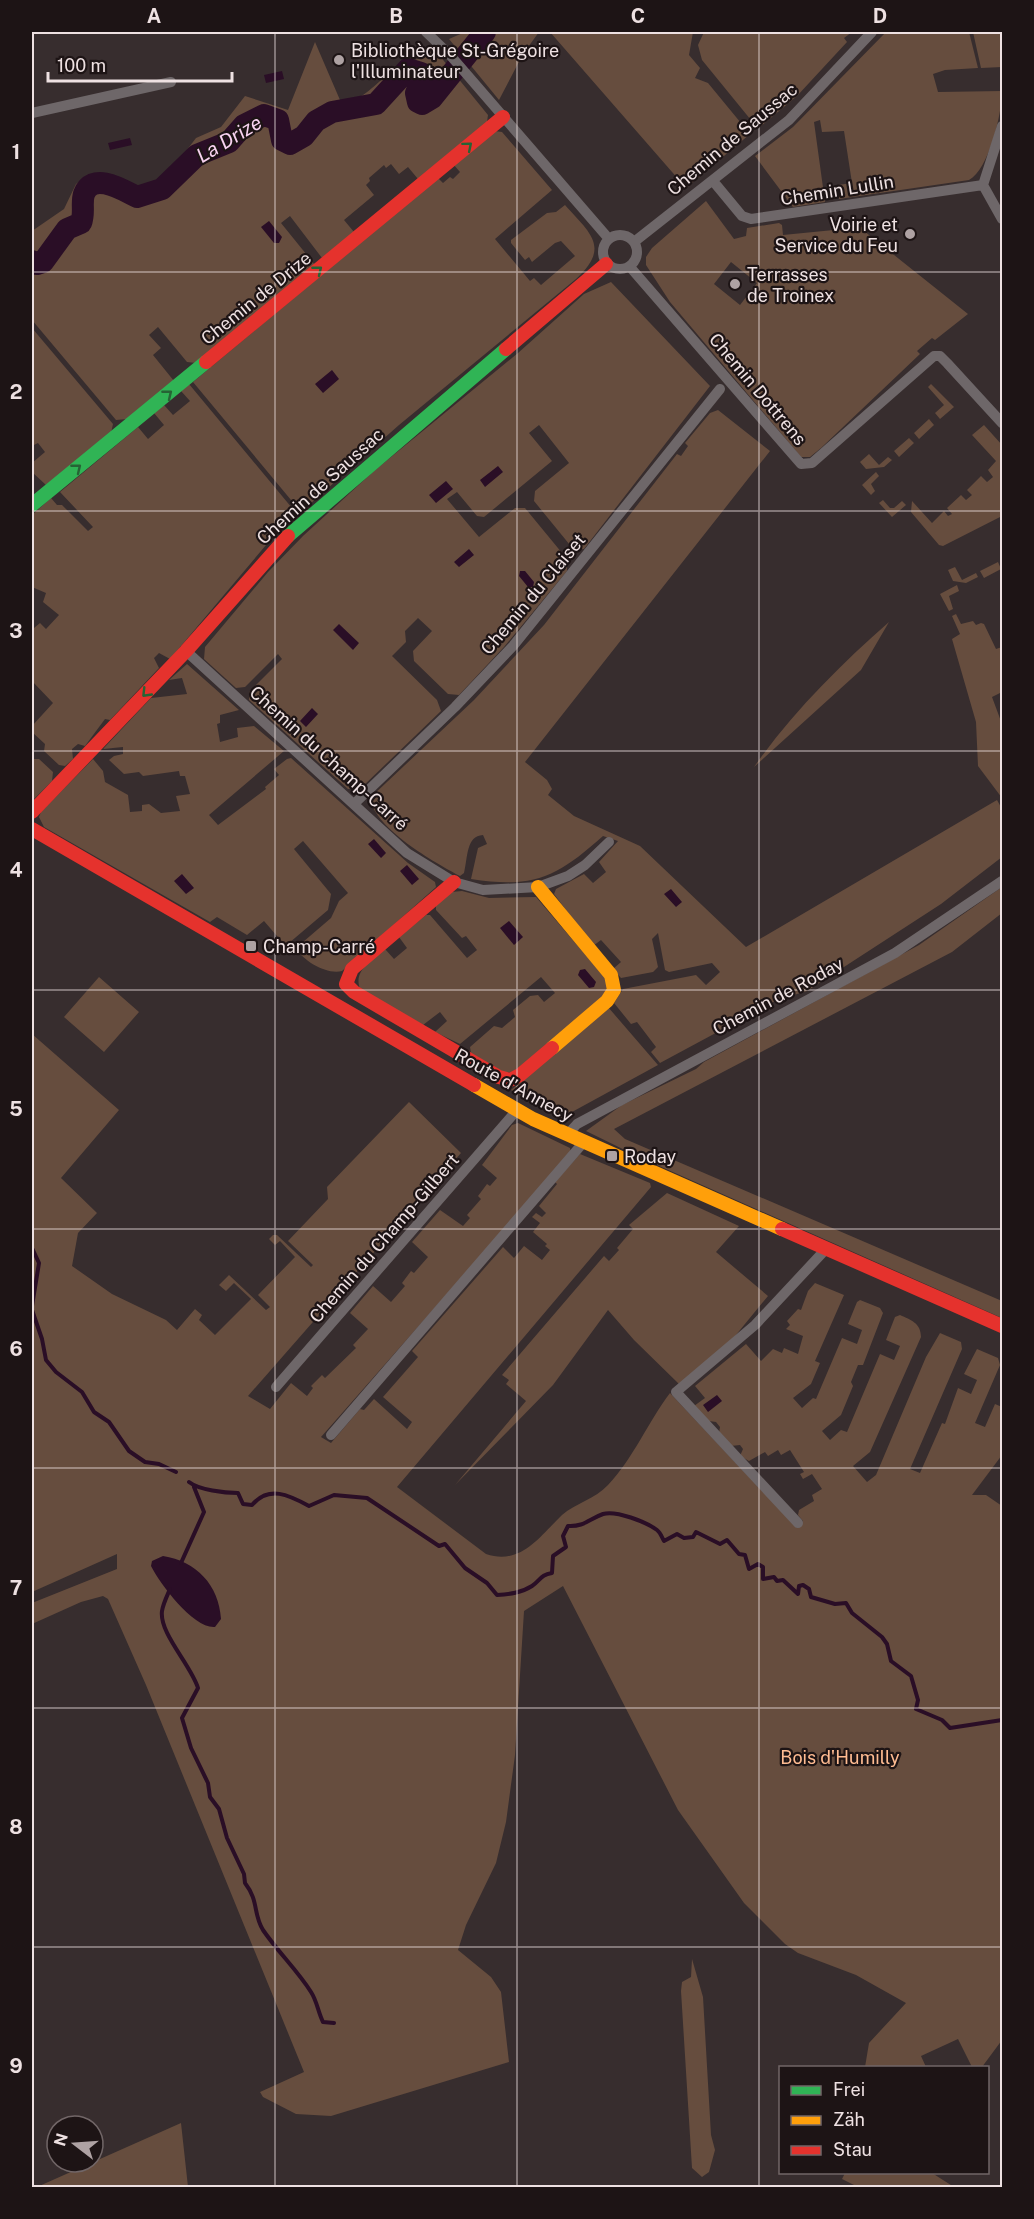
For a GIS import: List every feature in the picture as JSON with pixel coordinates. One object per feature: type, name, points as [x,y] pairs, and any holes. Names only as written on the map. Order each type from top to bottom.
[{"type":"street","points":[[426,32],[450,55],[609,239]]},
{"type":"street","name":"Chemin de Saussac","points":[[634,242],[789,120],[872,32]]},
{"type":"street","points":[[32,113],[171,82]]},
{"type":"street","name":"Chemin de Drize","points":[[32,504],[503,117]]},
{"type":"street","points":[[1002,126],[983,185],[1002,219]]},
{"type":"street","name":"Chemin Lullin","points":[[713,181],[742,216],[751,219],[983,185]]},
{"type":"street","points":[[625,236],[634,242],[637,255],[630,267],[617,270],[606,264],[602,250],[609,239],[625,236]]},
{"type":"street","name":"Chemin de Saussac","points":[[32,812],[186,651],[304,520],[606,264]]},
{"type":"street","name":"Chemin Dottrens","points":[[630,267],[801,464],[812,463],[934,356],[940,356],[1002,423]]},
{"type":"street","name":"Chemin du Claiset","points":[[354,804],[455,707],[513,646],[720,389]]},
{"type":"street","name":"Chemin du Champ-Carré","points":[[186,651],[407,853],[454,882],[483,890],[538,887],[568,876],[585,865],[609,842]]},
{"type":"street","name":"Route d'Annecy","points":[[32,829],[314,990],[517,1110],[567,1136],[1002,1326]]},
{"type":"street","name":"Chemin de Roday","points":[[567,1136],[577,1124],[896,953],[1002,881]]},
{"type":"street","points":[[454,882],[352,969],[346,984],[354,992],[457,1053],[499,1077],[510,1080],[520,1075],[607,1001],[614,990],[611,975],[538,887]]},
{"type":"street","name":"Chemin du Champ-Gilbert","points":[[276,1388],[517,1110]]},
{"type":"street","points":[[331,1435],[584,1143]]},
{"type":"street","points":[[798,1523],[676,1392],[748,1332],[826,1249]]},
{"type":"green space","points":[[465,32],[539,32],[523,54],[499,100],[449,39]]},
{"type":"green space","points":[[550,32],[693,32],[689,55],[700,68],[695,78],[708,83],[750,134],[686,188]]},
{"type":"green space","points":[[704,32],[852,32],[844,38],[847,42],[797,96],[761,126],[755,125],[702,60],[698,45]]},
{"type":"green space","points":[[886,32],[969,32],[978,68],[945,70],[933,74],[938,92],[1002,91],[997,126],[983,165],[969,180],[839,199],[838,185],[852,183],[844,131],[822,132],[820,120],[814,122],[825,202],[793,207],[755,156],[793,127]]},
{"type":"green space","points":[[973,32],[1002,32],[1002,67],[981,68]]},
{"type":"green space","points":[[315,42],[340,100],[347,101],[360,97],[389,74],[435,50],[488,115],[487,122],[418,179],[408,167],[399,174],[391,164],[386,168],[384,165],[369,178],[370,181],[366,185],[374,195],[344,220],[354,232],[322,258],[290,216],[281,223],[315,265],[196,363],[187,362],[158,327],[149,335],[161,348],[153,355],[174,381],[127,419],[116,420],[32,320],[32,231],[64,209],[76,184],[94,174],[128,189],[160,185],[196,138],[221,127],[245,96],[288,110]]},
{"type":"green space","points":[[495,131],[502,132],[552,190],[495,239],[530,281],[534,278],[541,285],[575,256],[561,241],[555,243],[532,262],[529,257],[525,260],[511,240],[547,213],[556,212],[565,205],[589,232],[593,240],[593,258],[576,279],[399,425],[301,512],[193,382],[438,178],[443,183],[450,177],[453,179],[460,172],[453,164]]},
{"type":"green space","points":[[706,201],[734,239],[746,236],[747,228],[779,223],[782,225],[783,235],[864,227],[864,231],[968,314],[917,351],[920,354],[821,448],[810,457],[801,457],[670,302],[646,265],[646,257],[652,248]],"holes":[[[731,262],[757,283],[740,305],[714,284]]]},
{"type":"green space","points":[[611,282],[710,386],[584,549],[574,550],[534,501],[535,491],[569,463],[539,425],[529,433],[552,461],[484,517],[477,516],[457,492],[447,499],[479,537],[515,508],[525,508],[567,559],[567,571],[504,647],[459,695],[448,694],[414,661],[413,651],[432,631],[418,618],[405,631],[406,642],[392,656],[437,700],[441,711],[360,789],[348,789],[249,700],[249,692],[282,659],[278,654],[245,687],[236,688],[204,659],[205,647],[268,572],[303,536],[374,471],[518,353],[584,294]]},
{"type":"green space","points":[[32,328],[113,424],[111,433],[46,485],[32,472],[32,463],[45,452],[38,443],[34,445],[32,442]]},
{"type":"green space","points":[[189,384],[297,514],[277,532],[170,659],[159,653],[154,658],[159,668],[110,720],[105,719],[85,746],[78,744],[72,749],[73,759],[65,766],[59,765],[44,751],[45,744],[32,732],[32,726],[53,703],[32,681],[32,626],[34,628],[40,623],[46,629],[59,615],[43,602],[46,593],[32,587],[32,515],[51,498],[57,505],[62,505],[88,531],[93,527],[60,492],[138,427],[148,439],[164,425],[154,413],[164,405],[173,415],[190,401],[181,391]]},
{"type":"green space","points":[[931,384],[954,407],[940,419],[935,413],[944,405],[928,387]]},
{"type":"green space","points":[[718,410],[770,451],[525,762],[547,780],[552,789],[548,795],[574,816],[640,846],[746,947],[997,800],[1002,809],[1002,857],[941,904],[807,991],[777,1000],[660,1063],[651,1052],[656,1047],[637,1022],[631,1024],[614,1003],[623,989],[696,975],[706,985],[720,972],[712,963],[669,972],[665,970],[658,933],[652,939],[658,967],[653,972],[621,978],[613,969],[621,962],[601,940],[593,946],[554,894],[556,889],[584,874],[593,883],[606,872],[599,862],[618,841],[603,836],[558,870],[528,881],[493,882],[471,879],[478,848],[487,844],[483,835],[473,839],[467,854],[464,873],[460,876],[421,853],[394,833],[374,810],[370,798],[474,700],[544,625],[677,454],[681,456],[688,446],[685,443],[710,413]]},
{"type":"green space","points":[[929,419],[934,425],[919,439],[914,433]]},
{"type":"green space","points":[[984,425],[1002,445],[1002,516],[943,546],[939,545],[911,512],[912,501],[932,523],[944,511],[948,516],[952,514],[947,508],[961,495],[966,500],[972,495],[967,490],[981,476],[987,482],[993,477],[988,470],[996,461],[972,435]]},
{"type":"green space","points":[[909,438],[914,443],[899,457],[894,451]]},
{"type":"green space","points":[[869,454],[879,465],[888,457],[892,460],[884,467],[866,469],[860,462]]},
{"type":"green space","points":[[876,472],[879,476],[871,484],[875,491],[871,495],[862,485]]},
{"type":"green space","points":[[883,500],[890,508],[894,508],[902,501],[906,505],[892,517],[879,503]]},
{"type":"green space","points":[[998,562],[1001,569],[984,578],[980,571]]},
{"type":"green space","points":[[955,567],[962,580],[976,573],[978,577],[966,583],[953,581],[948,570]]},
{"type":"green space","points":[[957,585],[959,591],[949,596],[953,609],[949,611],[940,594]]},
{"type":"green space","points":[[956,614],[961,624],[973,621],[976,625],[984,624],[996,649],[1002,647],[1002,692],[992,697],[1002,724],[1002,798],[978,766],[976,722],[952,639],[960,634],[952,616]]},
{"type":"green space","points":[[889,622],[861,670],[754,767],[817,690]]},
{"type":"green space","points":[[187,664],[239,710],[220,715],[220,723],[217,724],[220,742],[238,737],[237,728],[254,726],[284,751],[209,815],[218,825],[266,789],[265,787],[279,775],[274,769],[291,758],[408,863],[435,882],[436,887],[342,971],[329,971],[316,966],[304,958],[296,948],[331,918],[339,901],[348,893],[303,841],[294,849],[331,894],[328,910],[289,943],[283,943],[264,921],[247,935],[217,917],[210,922],[44,827],[39,817],[41,812],[93,759],[103,771],[105,782],[128,795],[130,812],[142,811],[142,805],[149,804],[161,813],[180,811],[176,796],[190,794],[185,776],[180,776],[179,771],[143,776],[139,772],[124,774],[109,760],[123,754],[123,747],[103,749],[151,698],[187,694],[182,678],[169,680]]},
{"type":"green space","points":[[32,759],[39,759],[53,772],[52,781],[32,801]]},
{"type":"green space","points":[[1002,887],[1002,913],[952,952],[614,1129],[625,1139],[1002,1301],[1002,1318],[639,1157],[586,1131],[622,1105],[696,1069],[704,1062],[919,945]]},
{"type":"green space","points":[[462,891],[489,898],[536,897],[607,980],[607,988],[603,997],[516,1071],[505,1073],[471,1053],[470,1047],[494,1026],[502,1028],[515,1017],[513,1010],[530,996],[538,995],[544,1002],[555,993],[541,977],[460,1044],[435,1032],[447,1021],[440,1012],[423,1025],[360,989],[359,976],[365,966],[385,949],[394,959],[407,948],[399,937],[426,915],[430,915],[467,958],[477,950],[466,936],[462,938],[436,910],[436,905],[451,892]]},
{"type":"green space","points":[[99,977],[139,1012],[104,1052],[64,1017]]},
{"type":"green space","points":[[608,1007],[658,1065],[561,1118],[511,1090]]},
{"type":"green space","name":"Bois d'Humilly","points":[[32,1034],[119,1110],[61,1178],[97,1213],[78,1233],[72,1266],[112,1294],[166,1320],[177,1330],[195,1309],[202,1315],[199,1320],[215,1335],[251,1299],[234,1283],[226,1291],[219,1285],[229,1275],[266,1310],[270,1307],[258,1295],[295,1257],[280,1241],[275,1245],[269,1239],[273,1235],[277,1235],[311,1267],[313,1265],[288,1241],[328,1199],[327,1187],[409,1102],[461,1153],[248,1396],[270,1409],[291,1383],[307,1396],[313,1388],[311,1386],[322,1375],[325,1378],[356,1348],[353,1345],[368,1329],[350,1313],[373,1286],[391,1302],[405,1286],[402,1283],[411,1271],[414,1273],[428,1257],[412,1242],[440,1210],[463,1226],[470,1218],[467,1215],[481,1199],[478,1196],[487,1184],[490,1186],[497,1178],[482,1165],[512,1125],[518,1123],[570,1148],[571,1153],[321,1437],[331,1443],[360,1409],[364,1410],[374,1399],[407,1429],[412,1422],[383,1397],[418,1357],[412,1351],[503,1247],[514,1258],[524,1246],[542,1260],[550,1250],[545,1246],[547,1244],[533,1232],[540,1223],[532,1217],[536,1213],[542,1217],[546,1213],[539,1206],[557,1184],[555,1182],[580,1154],[650,1183],[651,1187],[397,1487],[486,1554],[498,1557],[510,1556],[529,1547],[567,1511],[608,1485],[625,1464],[670,1393],[797,1528],[803,1521],[798,1515],[799,1510],[814,1501],[812,1495],[822,1489],[812,1474],[803,1479],[800,1474],[804,1472],[790,1450],[781,1455],[778,1450],[768,1456],[765,1452],[749,1461],[740,1456],[743,1449],[740,1445],[731,1446],[719,1433],[720,1427],[716,1422],[709,1421],[694,1406],[705,1398],[695,1386],[746,1344],[761,1361],[773,1349],[782,1353],[784,1348],[798,1354],[803,1336],[786,1329],[790,1325],[787,1321],[798,1309],[801,1310],[808,1291],[815,1283],[844,1295],[815,1361],[820,1363],[811,1384],[793,1398],[802,1408],[813,1398],[816,1399],[842,1338],[857,1344],[862,1330],[848,1324],[857,1302],[860,1300],[880,1308],[883,1313],[863,1365],[858,1365],[851,1382],[853,1386],[841,1415],[822,1431],[830,1440],[841,1430],[847,1432],[880,1354],[894,1360],[900,1346],[886,1340],[895,1317],[900,1315],[911,1320],[921,1332],[921,1337],[870,1452],[853,1466],[867,1482],[876,1475],[926,1357],[940,1333],[961,1342],[962,1349],[910,1469],[920,1473],[942,1423],[945,1424],[958,1388],[971,1394],[977,1380],[964,1374],[977,1349],[998,1358],[1000,1365],[975,1423],[985,1427],[995,1404],[1002,1407],[1002,1455],[972,1495],[986,1495],[1002,1506],[1002,2040],[983,2066],[972,2066],[958,2039],[921,2056],[926,2066],[865,2066],[869,2043],[906,2003],[856,1975],[798,1953],[785,1944],[744,1903],[678,1810],[563,1586],[524,1611],[515,1755],[506,1822],[496,1863],[466,1925],[458,1950],[491,1977],[501,1992],[509,2062],[331,2116],[296,2114],[263,2097],[260,2092],[304,2072],[146,1685],[108,1599],[103,1596],[81,1602],[32,1624],[32,1603],[117,1569],[117,1554],[32,1592]]},
{"type":"green space","points":[[667,1193],[739,1226],[716,1252],[768,1296],[731,1341],[680,1385],[634,1340],[608,1310],[553,1385],[455,1485],[526,1401],[506,1384],[509,1380],[502,1375],[604,1256],[609,1261],[619,1250],[617,1248],[633,1229],[629,1225]]},
{"type":"green space","points":[[692,1959],[703,1997],[711,2135],[715,2150],[709,2172],[702,2177],[692,2168],[681,1991],[682,1982],[691,1977]]},
{"type":"green space","points":[[181,2123],[188,2187],[37,2187],[66,2174],[105,2174],[105,2157]]},
{"type":"green space","points":[[844,2174],[934,2174],[954,2187],[858,2187],[842,2179]]},
{"type":"shaded area","points":[[282,71],[284,79],[266,83],[264,75]]},
{"type":"shaded area","points":[[130,138],[132,145],[110,150],[108,143]]},
{"type":"shaded area","points":[[269,221],[282,237],[279,243],[274,243],[261,227]]},
{"type":"shaded area","points":[[332,370],[339,379],[323,393],[315,384]]},
{"type":"shaded area","points":[[498,466],[503,472],[485,487],[480,480]]},
{"type":"shaded area","points":[[446,481],[453,489],[436,503],[429,495]]},
{"type":"shaded area","points":[[469,549],[474,555],[459,567],[454,562]]},
{"type":"shaded area","points":[[520,571],[525,571],[534,582],[533,587],[528,587],[519,576]]},
{"type":"shaded area","points":[[339,624],[359,643],[353,650],[333,630]]},
{"type":"shaded area","points":[[312,708],[318,714],[306,727],[300,721]]},
{"type":"shaded area","points":[[374,839],[386,853],[381,858],[368,844]]},
{"type":"shaded area","points":[[407,865],[419,879],[412,885],[400,871]]},
{"type":"shaded area","points":[[182,874],[194,888],[186,894],[174,881]]},
{"type":"shaded area","points":[[671,889],[682,902],[676,907],[664,894]]},
{"type":"shaded area","points":[[509,921],[523,937],[514,945],[500,928]]},
{"type":"shaded area","points":[[585,969],[596,982],[594,987],[589,988],[578,975],[580,970]]},
{"type":"shaded area","points":[[717,1395],[722,1401],[708,1412],[703,1405]]},
{"type":"shaded area","points":[[163,1556],[186,1563],[204,1577],[210,1585],[216,1596],[221,1619],[215,1627],[197,1621],[178,1604],[162,1583],[151,1566],[152,1561]]},
{"type":"waterway","name":"La Drize","points":[[32,261],[37,264],[43,262],[67,229],[81,223],[84,194],[88,187],[94,184],[109,184],[137,197],[162,189],[197,155],[229,142],[244,125],[264,115],[278,120],[282,140],[290,144],[304,136],[316,121],[332,112],[376,104],[408,69],[421,73],[422,80],[416,93],[418,102],[422,104],[432,98],[485,32]]},
{"type":"waterway","points":[[32,1248],[39,1263],[32,1306]]},
{"type":"waterway","points":[[32,1310],[42,1339],[46,1360],[56,1372],[82,1392],[94,1412],[109,1422],[129,1451],[145,1462],[159,1464],[176,1472]]},
{"type":"waterway","points":[[189,1482],[205,1489],[238,1493],[243,1504],[252,1505],[265,1495],[272,1494],[294,1498],[309,1506],[334,1495],[367,1498],[439,1546],[445,1544],[465,1568],[487,1583],[497,1595],[524,1590],[543,1576],[552,1573],[553,1556],[566,1547],[563,1536],[568,1526],[582,1524],[603,1514],[623,1515],[646,1524],[658,1531],[664,1541],[677,1534],[684,1538],[693,1537],[696,1532],[720,1544],[727,1540],[739,1554],[745,1555],[749,1569],[758,1564],[763,1567],[763,1579],[774,1577],[777,1581],[783,1580],[798,1594],[799,1586],[803,1585],[809,1589],[811,1597],[835,1604],[846,1603],[852,1613],[882,1637],[887,1644],[891,1661],[911,1676],[918,1700],[916,1709],[942,1720],[950,1728],[1002,1720]]},
{"type":"waterway","points":[[181,1563],[204,1512],[194,1487]]},
{"type":"waterway","points":[[170,1589],[162,1611],[162,1620],[170,1639],[198,1688],[182,1718],[191,1748],[208,1783],[210,1797],[219,1809],[227,1838],[244,1874],[245,1883],[252,1896],[263,1930],[311,1992],[323,2022],[334,2023]]},
{"type":"traffic: fast","points":[[288,536],[506,349]]},
{"type":"traffic: fast","points":[[32,505],[206,362]]},
{"type":"traffic: slow","points":[[538,887],[611,975],[614,990],[607,1001],[552,1048]]},
{"type":"traffic: slow","points":[[474,1085],[533,1119],[782,1229]]},
{"type":"traffic: jam","points":[[206,362],[503,117]]},
{"type":"traffic: jam","points":[[506,349],[606,264]]},
{"type":"traffic: jam","points":[[32,812],[186,651],[288,536]]},
{"type":"traffic: jam","points":[[32,829],[474,1085]]},
{"type":"traffic: jam","points":[[454,882],[352,969],[346,984],[354,992],[499,1077],[510,1080],[520,1075],[552,1048]]},
{"type":"traffic: jam","points":[[782,1229],[1002,1326]]},
{"type":"place","name":"Bibliothèque St-Grégoire l'Illuminateur","points":[[339,60]]},
{"type":"place","name":"Voirie et Service du Feu","points":[[910,234]]},
{"type":"place","name":"Terrasses de Troinex","points":[[735,284]]},
{"type":"place","name":"Champ-Carré","points":[[251,946]]},
{"type":"place","name":"Roday","points":[[612,1156]]}]
